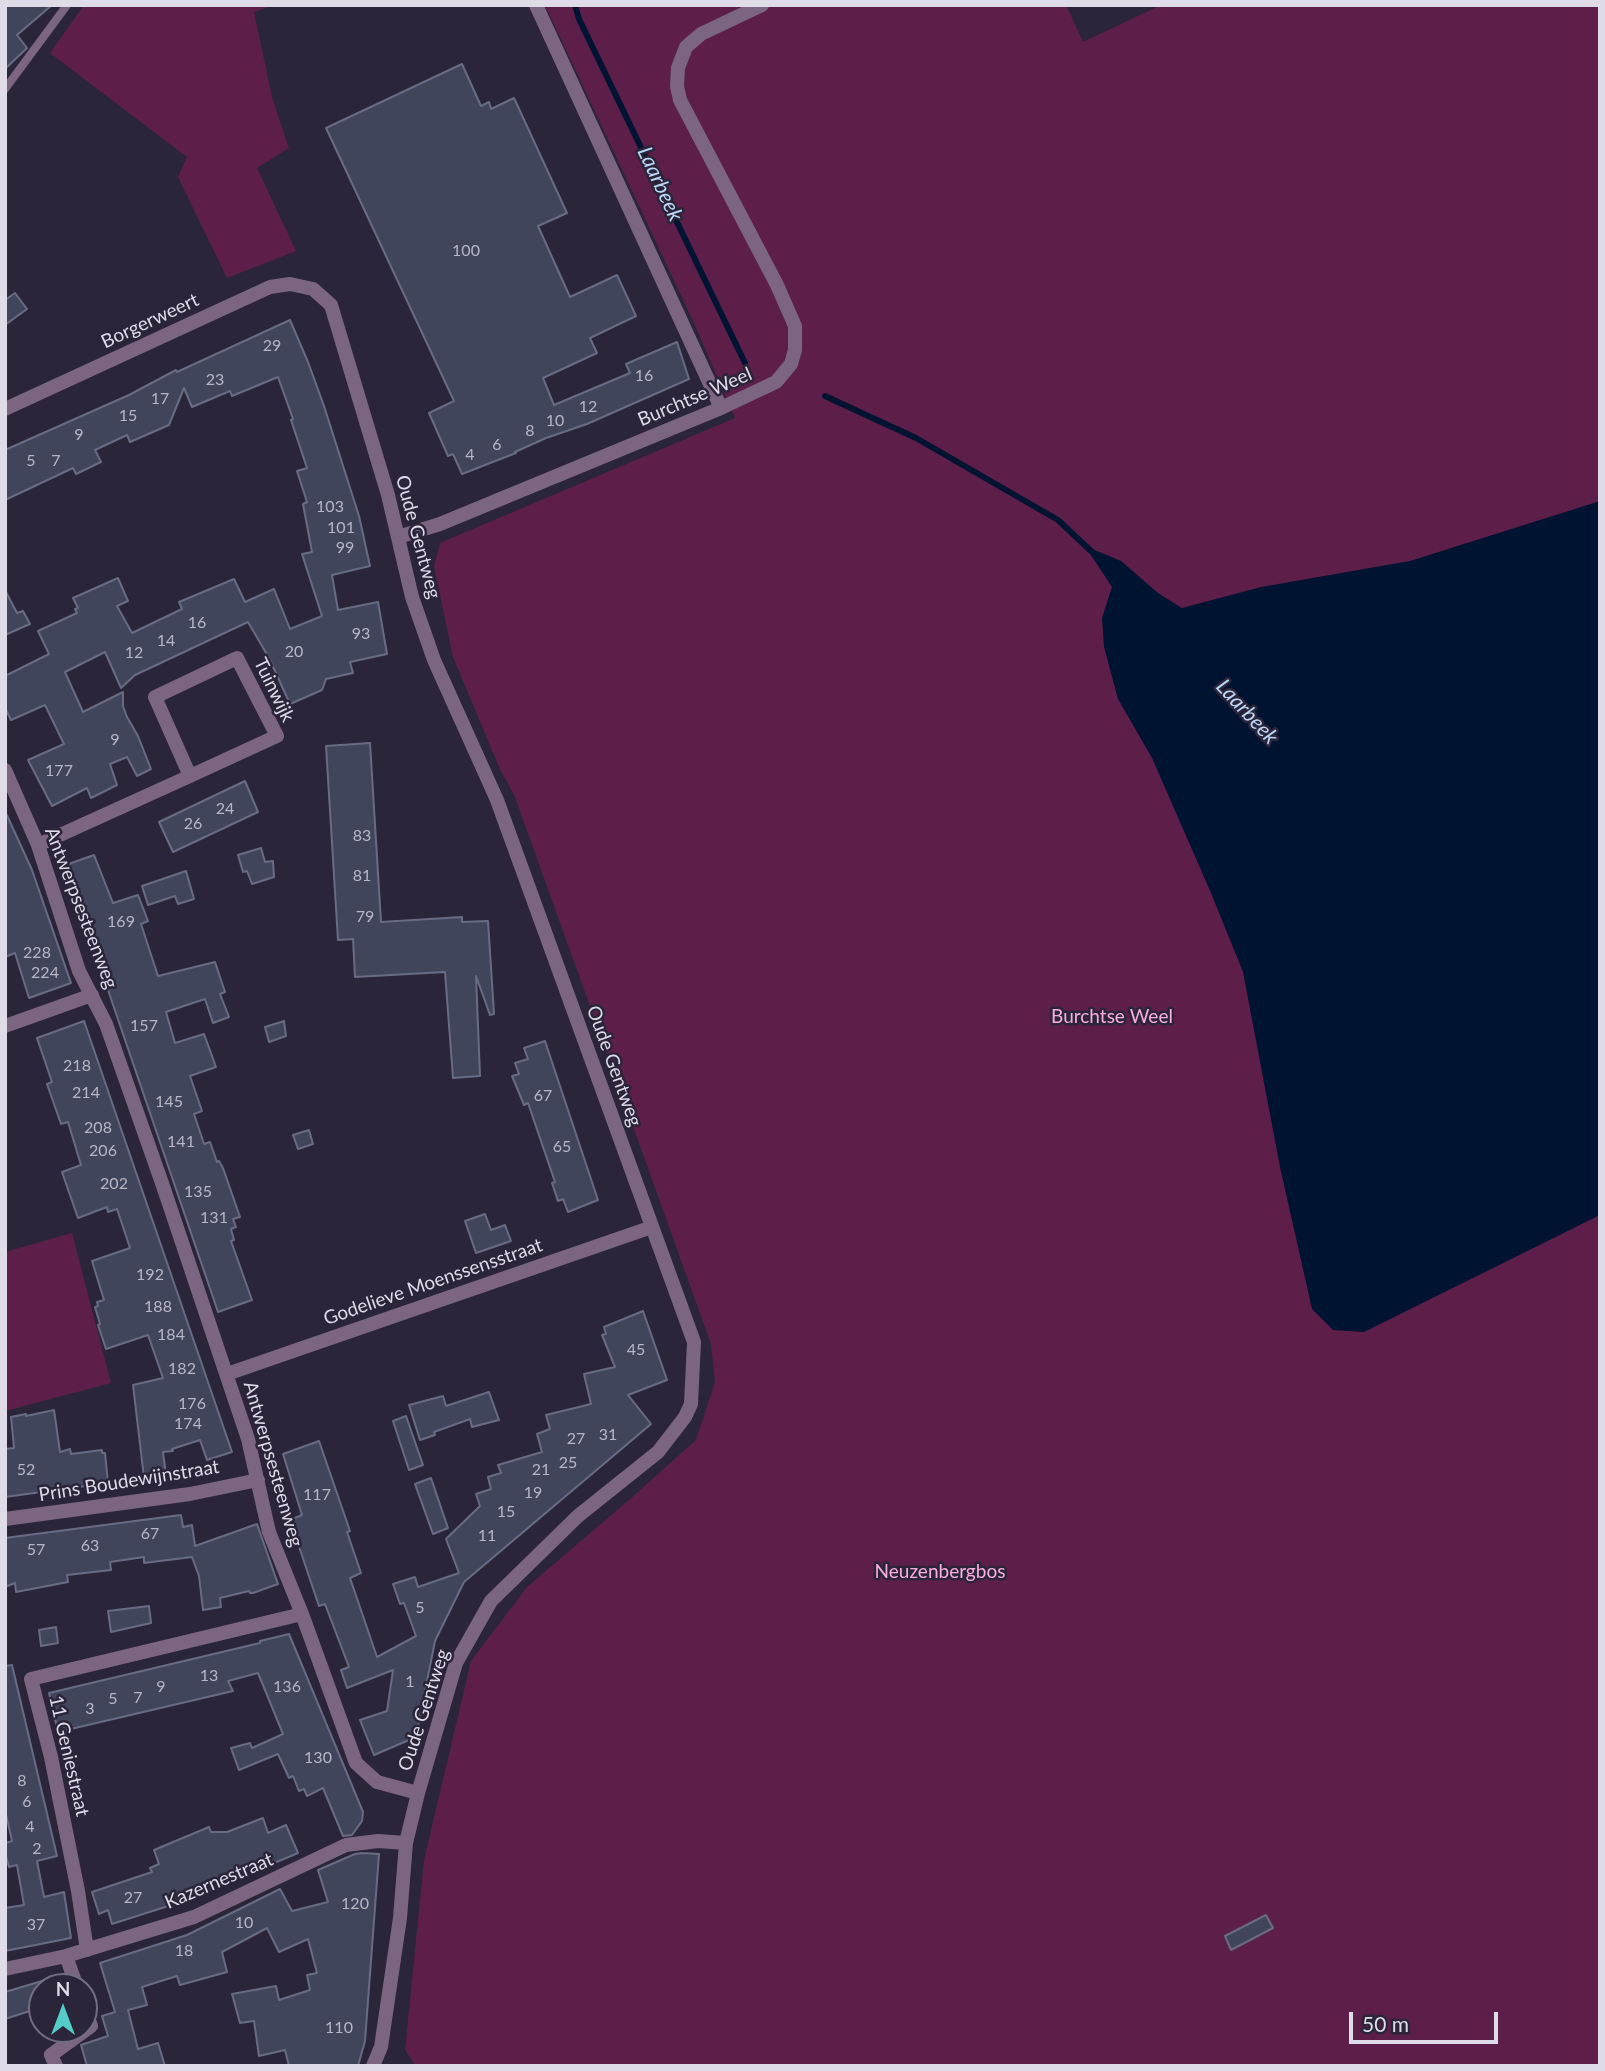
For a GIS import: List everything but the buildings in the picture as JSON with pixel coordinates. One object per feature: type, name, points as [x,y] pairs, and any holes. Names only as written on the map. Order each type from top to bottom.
[{"type":"street","points":[[536,5],[721,408]]},
{"type":"street","name":"Burchtse Weel","points":[[398,537],[440,524],[721,408],[776,383],[791,364],[795,350],[795,326],[777,285],[680,100],[677,86],[678,68],[686,47],[701,34],[758,6]]},
{"type":"street","name":"Borgerweert","points":[[5,408],[270,287],[290,284],[313,289]]},
{"type":"street","name":"Oude Gentweg","points":[[313,289],[331,305],[352,369],[412,597],[434,660],[496,800],[694,1342],[691,1404],[685,1418],[658,1452],[578,1516],[491,1601],[456,1663],[418,1793]]},
{"type":"street","name":"Tuinwijk","points":[[38,845],[190,776],[277,736],[237,658],[155,697],[190,776]]},
{"type":"street","name":"Antwerpsesteenweg","points":[[5,771],[38,845],[79,971],[106,1024],[248,1439],[269,1532],[356,1763],[377,1782],[418,1793]]},
{"type":"street","points":[[5,1026],[92,995]]},
{"type":"street","name":"Godelieve Moenssensstraat","points":[[227,1374],[652,1227]]},
{"type":"street","name":"Prins Boudewijnstraat","points":[[5,1519],[190,1494],[258,1480]]},
{"type":"street","name":"11 Geniestraat","points":[[87,1950],[76,1878],[32,1679],[302,1614]]},
{"type":"street","points":[[373,2066],[381,2047],[400,1918],[406,1843],[418,1793]]},
{"type":"street","name":"Kazernestraat","points":[[5,1969],[66,1956],[194,1917],[346,1845],[378,1841],[406,1843]]},
{"type":"street","points":[[66,1956],[72,1973]]},
{"type":"street","points":[[56,2066],[51,2055],[68,2043]]},
{"type":"lane","points":[[5,89],[67,5]]},
{"type":"green space","points":[[84,5],[274,5],[254,12],[272,97],[289,148],[257,168],[296,251],[227,278],[178,177],[187,157],[50,53]]},
{"type":"green space","name":"Burchtse Weel","points":[[545,5],[1066,5],[1083,42],[1161,5],[1600,5],[1600,2066],[416,2066],[405,2050],[424,1860],[471,1661],[527,1587],[696,1440],[715,1382],[711,1344],[515,797],[499,767],[453,657],[434,566],[440,543],[735,418],[693,321]]},
{"type":"green space","points":[[72,1233],[111,1383],[5,1411],[5,1252]]},
{"type":"water","points":[[1600,501],[1600,1215],[1364,1332],[1333,1330],[1312,1309],[1280,1167],[1243,972],[1152,758],[1118,699],[1104,647],[1102,618],[1112,587],[1085,546],[1121,561],[1158,593],[1182,608],[1261,587],[1410,561]]},
{"type":"waterway","name":"Laarbeek","points":[[575,5],[579,19],[745,363]]},
{"type":"waterway","name":"Laarbeek","points":[[825,396],[916,438],[1058,520],[1091,551]]},
{"type":"park label","name":"Neuzenbergbos","points":[[940,1572]]}]
